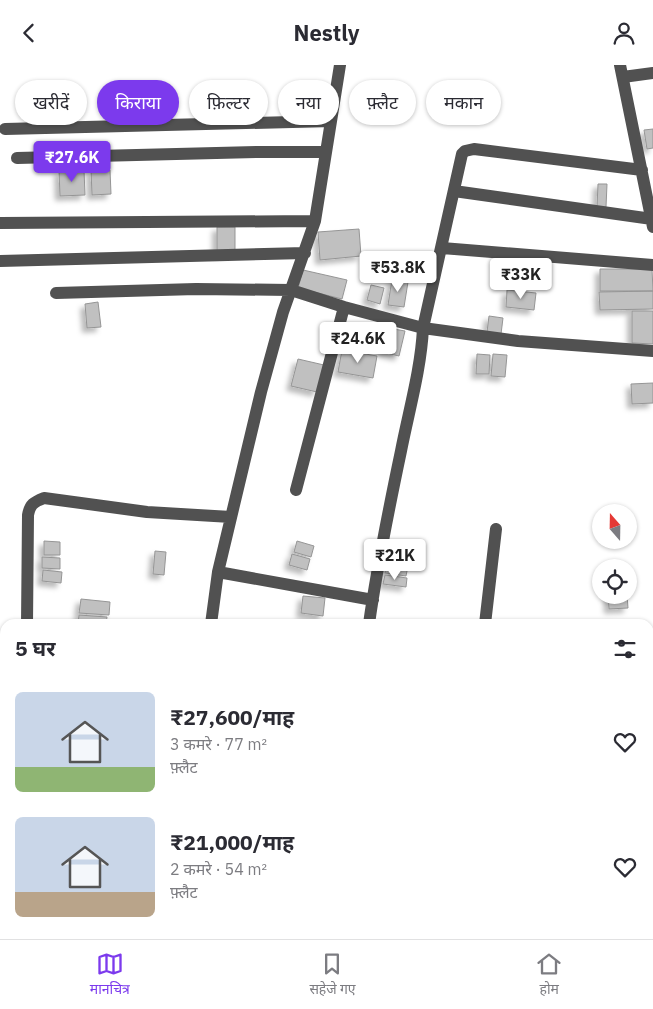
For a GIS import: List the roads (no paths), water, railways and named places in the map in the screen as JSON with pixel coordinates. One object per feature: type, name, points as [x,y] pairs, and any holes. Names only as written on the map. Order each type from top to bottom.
[{"type":"street","points":[[338,80],[340,65]]},
{"type":"street","points":[[454,191],[652,223],[622,71],[653,73]]},
{"type":"street","points":[[5,129],[278,122]]},
{"type":"street","points":[[212,619],[218,572],[261,392],[291,290],[315,221],[330,125]]},
{"type":"street","points":[[370,619],[394,481],[422,353],[422,328],[462,154],[465,151],[474,149],[642,170]]},
{"type":"street","points":[[17,158],[326,152]]},
{"type":"street","points":[[0,223],[315,221]]},
{"type":"street","points":[[442,247],[653,265]]},
{"type":"street","points":[[0,261],[305,253]]},
{"type":"street","points":[[56,293],[196,289],[291,290],[344,307],[422,328],[518,341],[653,351]]},
{"type":"street","points":[[296,490],[344,307]]},
{"type":"street","points":[[27,619],[28,515],[33,502],[44,498],[147,511],[231,517]]},
{"type":"street","points":[[486,619],[496,529]]},
{"type":"street","points":[[218,572],[373,600]]}]
